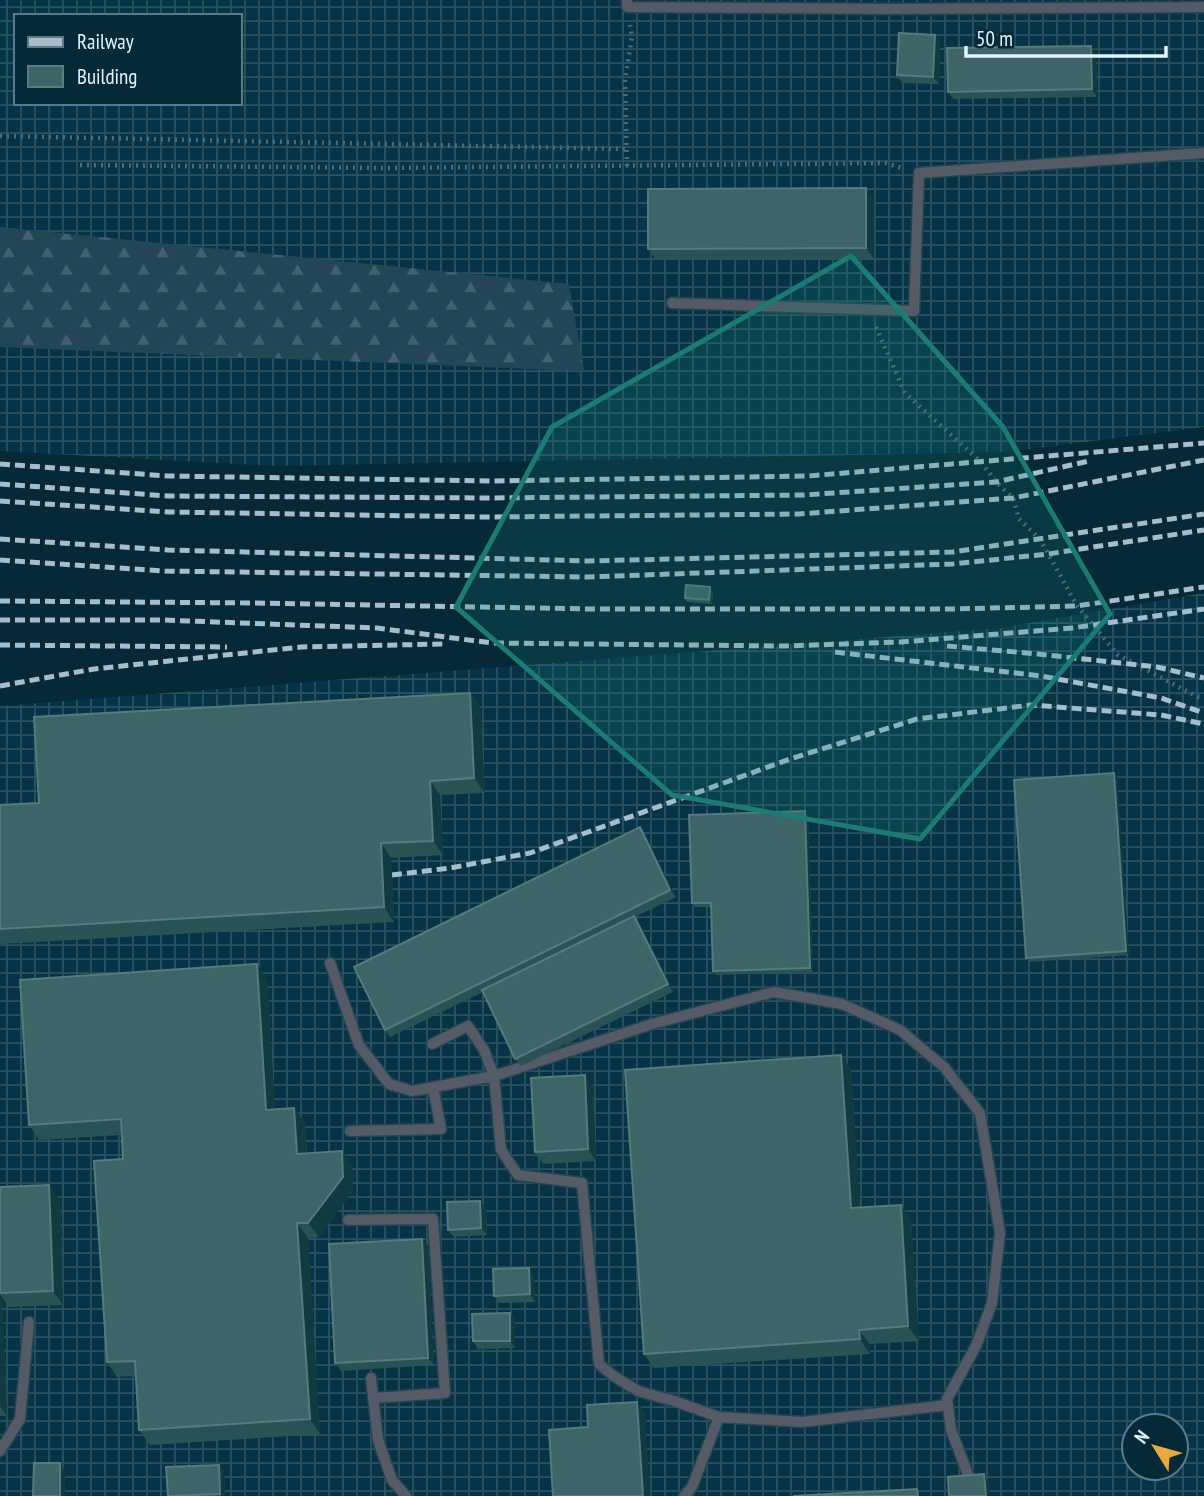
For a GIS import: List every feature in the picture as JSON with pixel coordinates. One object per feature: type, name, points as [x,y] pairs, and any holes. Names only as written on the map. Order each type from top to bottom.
[{"type":"lane","points":[[627,4],[874,9],[1204,8]]},
{"type":"lane","points":[[673,303],[914,311],[919,173],[1204,153]]},
{"type":"lane","points":[[330,963],[359,1045],[388,1084],[412,1091],[494,1076],[652,1024],[774,992],[842,1004],[900,1030],[944,1067],[980,1113],[1000,1233],[992,1303],[976,1346],[947,1399],[951,1430],[971,1482],[972,1496]]},
{"type":"lane","points":[[432,1044],[468,1027],[484,1050],[494,1076],[501,1150],[518,1175],[582,1183],[599,1364],[612,1375],[638,1391],[719,1417],[802,1422],[948,1405]]},
{"type":"lane","points":[[350,1131],[441,1129],[433,1087]]},
{"type":"lane","points":[[348,1220],[433,1219],[445,1393],[374,1398]]},
{"type":"lane","points":[[0,1451],[20,1419],[29,1322]]},
{"type":"lane","points":[[371,1378],[379,1440],[392,1480],[406,1496]]},
{"type":"lane","points":[[684,1496],[692,1487],[719,1417]]},
{"type":"path","points":[[627,4],[632,37],[625,80],[627,166]]},
{"type":"path","points":[[0,136],[626,149]]},
{"type":"path","points":[[80,165],[383,168],[886,163],[919,173]]},
{"type":"path","points":[[869,310],[905,393],[981,462],[1013,498],[1019,519],[1040,538],[1077,606],[1118,655],[1204,698]]},
{"type":"highlighted area","points":[[851,256],[1003,427],[1110,614],[920,839],[672,795],[456,607],[552,427]]},
{"type":"shaded area","points":[[0,0],[1204,0],[1204,427],[1007,452],[275,466],[0,451]]},
{"type":"shaded area","points":[[1204,593],[1204,1496],[0,1496],[0,706],[1000,628]]},
{"type":"green space","points":[[0,227],[569,284],[584,371],[0,347]]},
{"type":"building","points":[[899,33],[935,35],[933,77],[897,75]]},
{"type":"building","points":[[1091,46],[1092,89],[948,92],[947,48]]},
{"type":"building","points":[[866,188],[866,248],[648,249],[648,189]]},
{"type":"building","points":[[686,585],[710,587],[709,600],[685,598]]},
{"type":"building","points":[[470,693],[474,778],[430,781],[433,841],[381,843],[384,907],[0,929],[0,805],[39,803],[34,717]]},
{"type":"building","points":[[1114,773],[1126,951],[1026,958],[1014,780]]},
{"type":"building","points":[[805,811],[810,968],[713,971],[711,903],[692,903],[689,815]]},
{"type":"building","points":[[640,827],[670,890],[385,1030],[354,967]]},
{"type":"building","points":[[634,916],[668,984],[515,1059],[482,990]]},
{"type":"building","points":[[257,964],[266,1110],[294,1108],[297,1154],[342,1151],[343,1177],[308,1223],[297,1223],[310,1419],[139,1430],[135,1361],[107,1362],[94,1161],[123,1159],[121,1119],[29,1125],[20,980]]},
{"type":"building","points":[[841,1055],[851,1208],[901,1205],[908,1326],[859,1330],[860,1339],[644,1354],[625,1070]]},
{"type":"building","points":[[585,1075],[588,1149],[535,1152],[531,1078]]},
{"type":"building","points":[[49,1185],[53,1291],[0,1293],[0,1187]]},
{"type":"building","points":[[480,1201],[481,1228],[448,1230],[447,1202]]},
{"type":"building","points":[[422,1239],[428,1358],[335,1363],[329,1244]]},
{"type":"building","points":[[529,1268],[530,1294],[494,1296],[493,1269]]},
{"type":"building","points":[[510,1313],[510,1341],[473,1341],[472,1314]]},
{"type":"building","points":[[637,1402],[643,1496],[553,1496],[549,1430],[588,1427],[587,1405]]},
{"type":"building","points":[[34,1463],[60,1463],[60,1496],[33,1496]]},
{"type":"building","points":[[219,1465],[220,1494],[168,1496],[166,1467]]},
{"type":"building","points":[[984,1474],[986,1496],[949,1496],[948,1477]]},
{"type":"building","points":[[917,1489],[918,1496],[793,1496]]},
{"type":"railway","points":[[0,464],[168,476],[491,481],[808,476],[1204,443]]},
{"type":"railway","points":[[0,501],[169,512],[487,517],[799,514],[1013,498],[1204,460]]},
{"type":"railway","points":[[0,484],[168,496],[488,498],[804,495],[996,482],[1089,461]]},
{"type":"railway","points":[[0,539],[168,550],[589,561],[953,552],[1204,514]]},
{"type":"railway","points":[[0,560],[165,571],[587,577],[953,564],[1048,554],[1204,530]]},
{"type":"railway","points":[[0,601],[591,609],[953,609],[1077,606],[1204,587]]},
{"type":"railway","points":[[0,620],[162,620],[377,628],[492,643],[785,646],[901,642],[1072,628],[1204,609]]},
{"type":"railway","points":[[0,686],[94,669],[301,647],[443,644]]},
{"type":"railway","points":[[0,645],[227,647]]},
{"type":"railway","points":[[947,646],[1157,667],[1204,678]]},
{"type":"railway","points":[[835,652],[1041,676],[1161,698],[1204,713]]},
{"type":"railway","points":[[392,875],[450,868],[530,853],[790,759],[917,719],[1031,705],[1161,715],[1204,724]]}]
